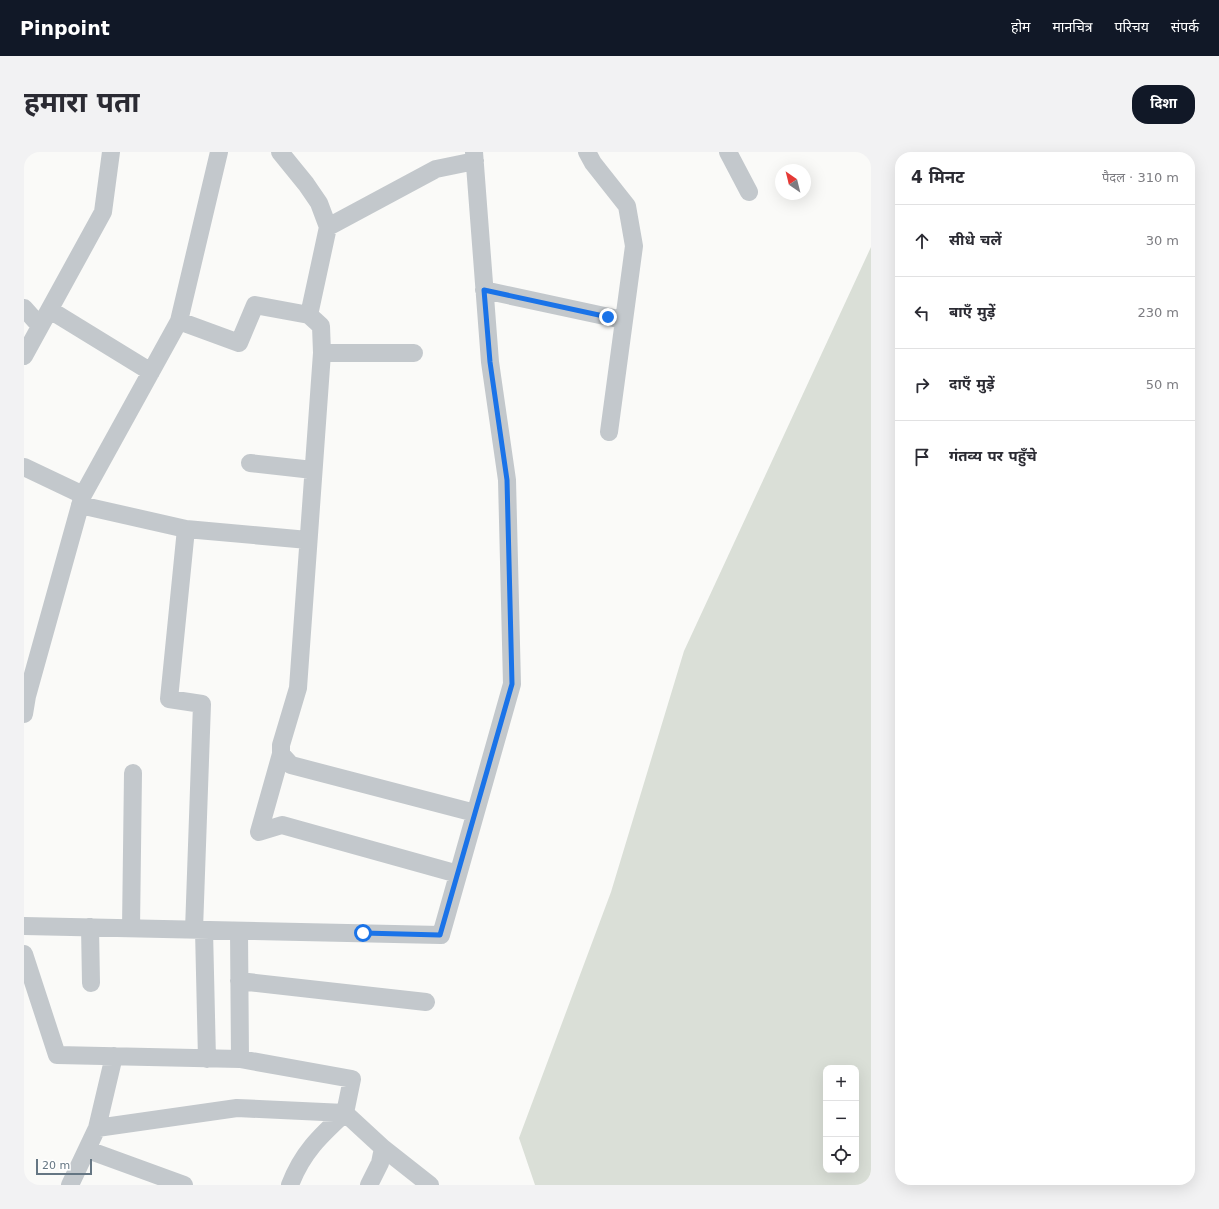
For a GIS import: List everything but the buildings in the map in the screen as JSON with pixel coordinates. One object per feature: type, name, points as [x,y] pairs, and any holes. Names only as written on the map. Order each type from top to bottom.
[{"type":"street","points":[[24,356],[103,212],[112,152]]},
{"type":"street","points":[[24,714],[25,695],[81,500],[179,321],[219,152]]},
{"type":"street","points":[[280,152],[306,184],[319,203],[328,227],[309,315]]},
{"type":"street","points":[[587,152],[593,163],[627,206],[634,246],[608,432]]},
{"type":"street","points":[[728,152],[749,192]]},
{"type":"street","points":[[24,926],[440,935],[512,684],[507,480],[490,362],[474,156],[436,169],[328,227]]},
{"type":"street","points":[[484,290],[624,320]]},
{"type":"street","points":[[179,321],[239,343],[255,305],[309,315],[321,326],[322,353],[298,688],[281,745],[281,754],[260,832],[282,825],[458,874]]},
{"type":"street","points":[[24,308],[40,326]]},
{"type":"street","points":[[50,310],[151,372]]},
{"type":"street","points":[[322,353],[414,353]]},
{"type":"street","points":[[250,463],[313,470]]},
{"type":"street","points":[[24,467],[81,500],[186,529],[308,540]]},
{"type":"street","points":[[186,529],[170,699],[202,704],[199,930],[207,1059]]},
{"type":"street","points":[[281,754],[291,765],[475,813]]},
{"type":"street","points":[[131,928],[132,773]]},
{"type":"street","points":[[90,927],[91,983]]},
{"type":"street","points":[[239,931],[240,1059]]},
{"type":"street","points":[[24,954],[57,1055],[240,1059],[352,1079],[345,1113],[316,1140],[297,1167],[290,1185]]},
{"type":"street","points":[[239,981],[426,1002]]},
{"type":"street","points":[[70,1185],[88,1150],[96,1128],[114,1056]]},
{"type":"street","points":[[96,1128],[237,1108],[345,1113],[383,1148],[430,1185]]},
{"type":"street","points":[[369,1185],[380,1163],[383,1148]]},
{"type":"street","points":[[88,1150],[184,1185]]},
{"type":"shaded area","points":[[871,247],[871,1185],[535,1185],[519,1138],[611,892],[684,651]]},
{"type":"route","points":[[363,933],[440,935],[512,684],[507,480],[490,362],[484,290],[608,317]]}]
